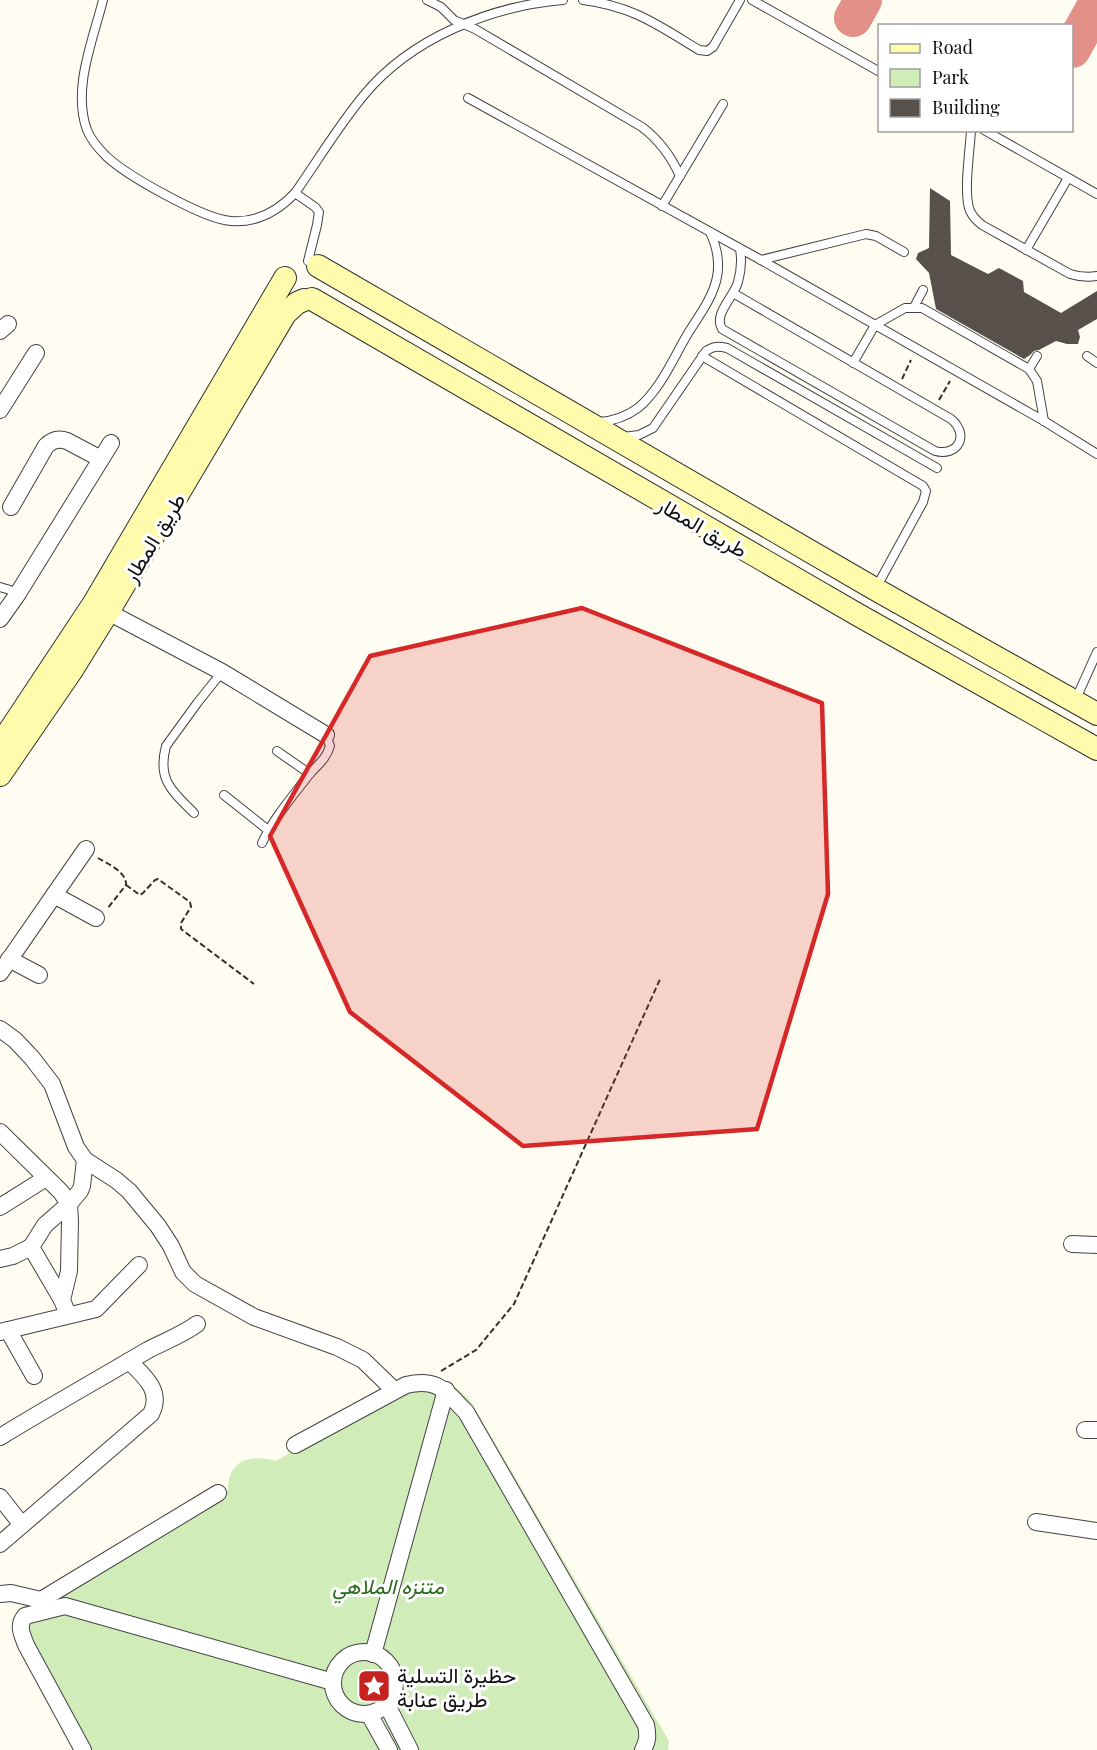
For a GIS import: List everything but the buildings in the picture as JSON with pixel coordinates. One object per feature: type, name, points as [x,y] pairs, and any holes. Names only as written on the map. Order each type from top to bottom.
[{"type":"main road","points":[[295,263],[313,263],[323,273],[324,286],[319,294],[308,299],[295,298],[288,291],[285,278],[288,270],[295,263]]},
{"type":"main road","name":"طريق المطار","points":[[313,263],[875,589],[1097,714]]},
{"type":"main road","name":"طريق المطار","points":[[0,775],[72,670],[101,608],[285,278]]},
{"type":"main road","name":"طريق المطار","points":[[0,746],[101,608],[285,314],[290,308],[308,299],[860,616],[1097,749]]},
{"type":"main road","points":[[860,616],[875,589]]},
{"type":"main road","points":[[1061,728],[1075,701]]},
{"type":"street","points":[[0,410],[36,353]]},
{"type":"street","points":[[11,507],[46,446],[54,440],[67,441],[101,459]]},
{"type":"street","points":[[0,619],[111,443]]},
{"type":"street","points":[[101,608],[222,672],[326,735]]},
{"type":"street","points":[[39,975],[5,966],[86,849]]},
{"type":"street","points":[[54,895],[96,918]]},
{"type":"street","points":[[0,1029],[15,1040],[52,1084],[76,1147],[85,1160],[129,1191],[158,1226],[171,1246],[183,1272],[195,1284],[254,1317],[337,1347],[363,1360],[394,1390]]},
{"type":"street","points":[[0,1132],[61,1192],[69,1204],[69,1271],[65,1307]]},
{"type":"street","points":[[0,1260],[31,1247],[45,1225],[69,1204],[82,1186],[85,1160]]},
{"type":"street","points":[[0,1207],[46,1178]]},
{"type":"street","points":[[1072,1244],[1097,1245]]},
{"type":"street","points":[[31,1247],[65,1307]]},
{"type":"street","points":[[34,1376],[4,1331],[65,1307],[86,1313],[99,1307],[139,1265]]},
{"type":"street","points":[[0,1437],[64,1397],[162,1342],[184,1334],[197,1324]]},
{"type":"street","points":[[0,1544],[151,1414],[156,1403],[150,1382],[129,1361]]},
{"type":"street","points":[[295,1445],[406,1385],[424,1382],[446,1390],[466,1412],[646,1725],[647,1744],[643,1750]]},
{"type":"street","points":[[373,1653],[446,1390]]},
{"type":"street","points":[[0,1594],[11,1593],[41,1600],[218,1493]]},
{"type":"street","points":[[0,1497],[22,1525]]},
{"type":"street","points":[[1036,1522],[1097,1531]]},
{"type":"street","points":[[83,1750],[26,1645],[20,1627],[25,1616],[64,1606],[333,1682]]},
{"type":"street","points":[[363,1652],[373,1653],[383,1659],[395,1677],[393,1696],[387,1705],[378,1711],[358,1714],[348,1710],[340,1703],[334,1692],[335,1671],[341,1662],[350,1656],[363,1652]]},
{"type":"street","points":[[387,1705],[410,1750]]},
{"type":"street","points":[[369,1714],[389,1750]]},
{"type":"lane","points":[[103,0],[82,85],[81,101],[88,132],[96,145],[120,167],[160,191],[216,218],[231,221],[260,218],[279,208],[295,193],[351,112],[378,79],[428,41],[465,24],[525,5],[563,0]]},
{"type":"lane","points":[[429,0],[451,18],[475,29],[642,127],[668,153],[681,176]]},
{"type":"lane","points":[[583,0],[603,3],[641,15],[702,51],[713,47],[740,0]]},
{"type":"lane","points":[[752,0],[878,71]]},
{"type":"lane","points":[[468,98],[761,260],[1044,421],[1097,454]]},
{"type":"lane","points":[[662,206],[723,104]]},
{"type":"lane","points":[[971,132],[967,194],[970,212],[975,219],[1070,274],[1089,278],[1097,276]]},
{"type":"lane","points":[[988,132],[1097,194]]},
{"type":"lane","points":[[1026,250],[1068,178]]},
{"type":"lane","points":[[295,193],[315,207],[319,215],[313,263]]},
{"type":"lane","points":[[588,422],[609,421],[628,415],[649,397],[657,386],[717,280],[718,255],[710,232]]},
{"type":"lane","points":[[761,260],[866,234],[881,238],[904,252]]},
{"type":"lane","points":[[734,294],[957,424],[961,432],[957,447],[950,452],[935,451],[727,332],[720,325],[719,320],[737,285],[741,267],[740,249]]},
{"type":"lane","points":[[914,307],[923,290]]},
{"type":"lane","points":[[853,363],[875,325],[905,308],[914,307],[929,311],[1029,369],[1037,381],[1044,421]]},
{"type":"lane","points":[[613,436],[631,436],[648,432],[653,428],[706,351],[720,346],[937,468]]},
{"type":"lane","points":[[702,356],[923,486],[926,492],[923,502],[875,589]]},
{"type":"lane","points":[[1029,369],[1037,356]]},
{"type":"lane","points":[[1087,356],[1097,363]]},
{"type":"lane","points":[[0,587],[17,595]]},
{"type":"lane","points":[[1075,701],[1097,652]]},
{"type":"lane","points":[[194,813],[168,784],[164,768],[164,752],[178,728],[222,672]]},
{"type":"lane","points":[[262,843],[268,830],[310,774],[326,758],[330,749],[326,735]]},
{"type":"lane","points":[[277,751],[310,774]]},
{"type":"lane","points":[[224,795],[268,830]]},
{"type":"path","points":[[897,388],[917,349]]},
{"type":"path","points":[[934,409],[956,371]]},
{"type":"path","points":[[86,849],[124,875],[127,880],[126,885],[109,908],[96,918]]},
{"type":"path","points":[[126,885],[140,895],[158,879],[190,902],[191,907],[181,922],[182,929],[254,984]]},
{"type":"path","points":[[424,1382],[476,1350],[514,1304],[661,977]]},
{"type":"highlighted area","points":[[582,608],[822,703],[828,894],[757,1129],[523,1146],[350,1012],[270,836],[370,656]]},
{"type":"green space","name":"متنزه الملاهي","points":[[413,1381],[438,1381],[456,1387],[470,1400],[669,1741],[668,1750],[77,1750],[14,1628],[13,1618],[18,1609],[228,1490],[232,1471],[243,1461],[258,1458],[276,1461]]},
{"type":"taxiway","points":[[853,18],[863,0]]},
{"type":"taxiway","points":[[1073,47],[1097,4]]},
{"type":"place","name":"حظيرة التسلية طريق عنابة","points":[[374,1686]]}]
